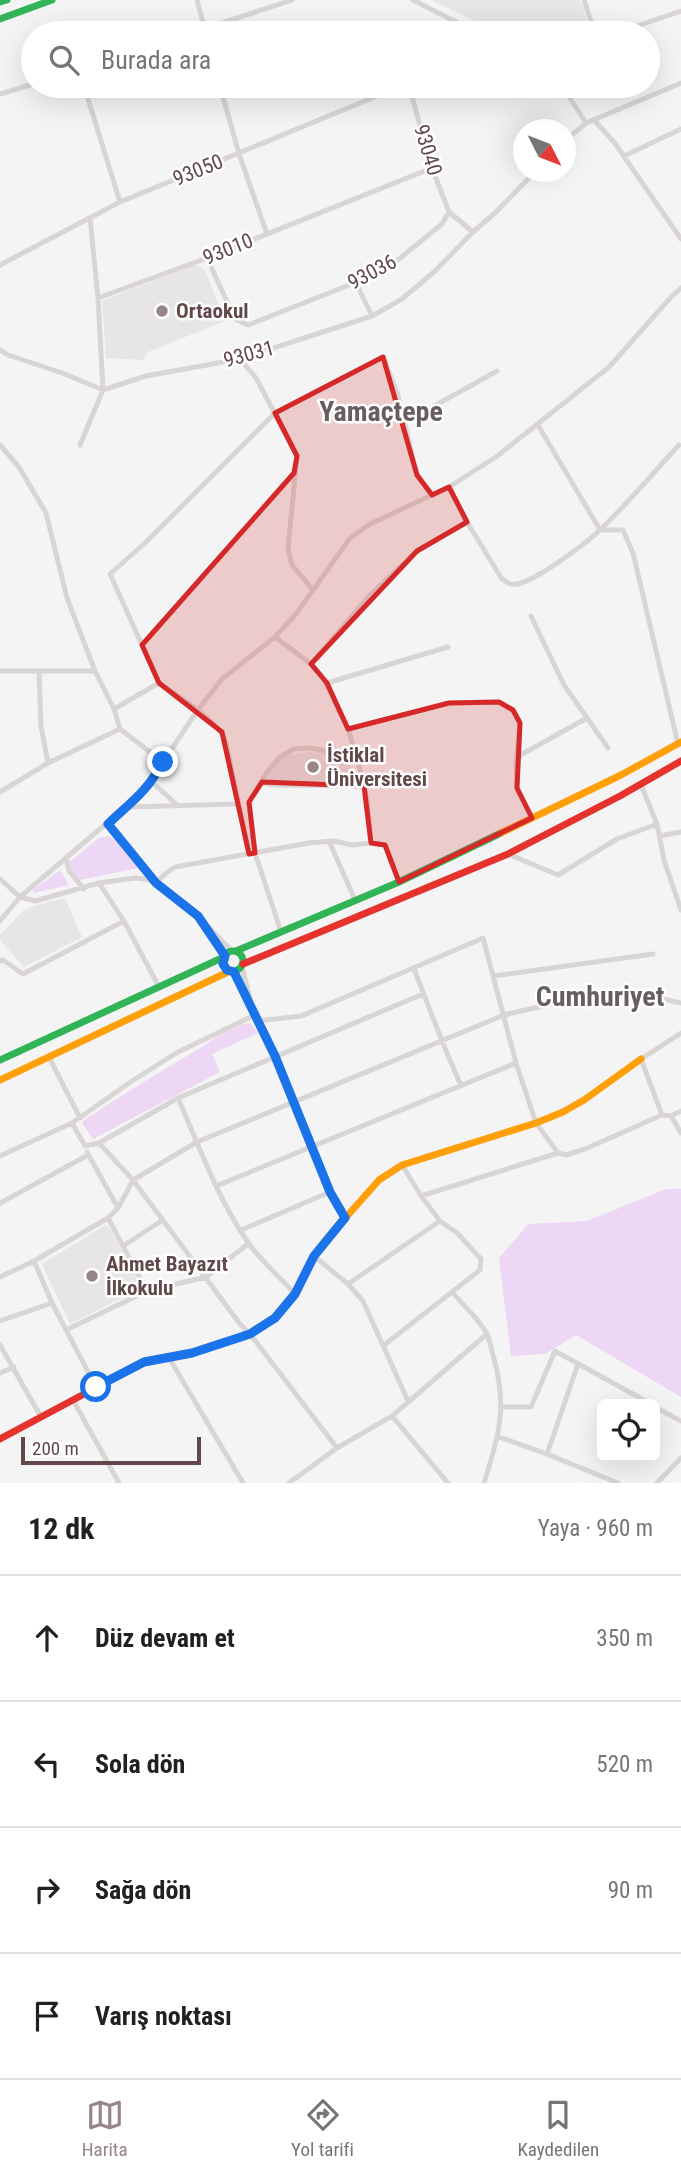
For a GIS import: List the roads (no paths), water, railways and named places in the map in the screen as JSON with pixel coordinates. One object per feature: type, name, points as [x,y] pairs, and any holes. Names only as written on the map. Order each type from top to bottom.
[{"type":"main road","points":[[0,2],[7,0]]},
{"type":"main road","points":[[0,19],[52,0]]},
{"type":"main road","points":[[0,1060],[234,951],[400,882],[680,743]]},
{"type":"main road","points":[[0,1080],[50,1059],[189,989],[508,854],[641,785],[681,761]]},
{"type":"main road","points":[[234,951],[243,958],[243,966]]},
{"type":"main road","points":[[224,957],[223,964],[232,972]]},
{"type":"main road","points":[[0,1439],[144,1362],[192,1353],[250,1334],[275,1318],[295,1294],[314,1256],[379,1180],[402,1165],[563,1112],[641,1059]]},
{"type":"street","points":[[197,0],[202,21]]},
{"type":"street","points":[[233,21],[292,0]]},
{"type":"street","points":[[413,0],[454,21]]},
{"type":"street","points":[[584,0],[591,21]]},
{"type":"street","points":[[651,21],[681,11]]},
{"type":"street","points":[[660,92],[681,83]]},
{"type":"street","points":[[0,94],[21,88]]},
{"type":"street","points":[[88,98],[120,202]]},
{"type":"street","points":[[223,98],[239,154],[267,234]]},
{"type":"street","name":"93050","points":[[0,265],[120,202],[372,98]]},
{"type":"street","name":"93040","points":[[412,98],[432,169],[449,212]]},
{"type":"street","points":[[570,98],[586,123]]},
{"type":"street","points":[[576,131],[586,123],[646,98]]},
{"type":"street","points":[[594,120],[614,142],[681,239]]},
{"type":"street","points":[[624,156],[681,129]]},
{"type":"street","name":"93010","points":[[98,298],[432,169]]},
{"type":"street","points":[[449,212],[473,232],[525,182]]},
{"type":"street","name":"93036","points":[[207,258],[234,319],[248,325],[356,283],[394,263],[442,224],[449,212]]},
{"type":"street","points":[[80,445],[103,390],[90,218]]},
{"type":"street","name":"93031","points":[[103,390],[146,376],[240,359],[372,316],[402,299],[434,272],[473,232]]},
{"type":"street","points":[[356,283],[372,316]]},
{"type":"street","points":[[0,921],[20,897],[108,824],[152,782],[197,711],[222,679],[275,638],[296,614],[350,538],[370,524],[449,487],[496,457],[609,367],[681,288]]},
{"type":"street","points":[[0,350],[103,390]]},
{"type":"street","points":[[281,932],[237,804],[222,732],[159,683],[110,574],[145,543],[275,413],[383,356],[398,395],[417,475],[432,495]]},
{"type":"street","points":[[240,359],[256,378],[297,456],[288,549],[292,565],[313,590]]},
{"type":"street","points":[[404,423],[498,371]]},
{"type":"street","points":[[538,425],[600,530]]},
{"type":"street","points":[[0,445],[19,467],[46,513],[67,598],[120,729],[163,762]]},
{"type":"street","points":[[449,487],[502,579],[509,584],[525,582],[546,570],[600,530],[679,445]]},
{"type":"street","points":[[142,645],[294,473]]},
{"type":"street","points":[[311,664],[371,594],[417,551],[467,522]]},
{"type":"street","points":[[600,530],[623,530],[633,553],[680,743]]},
{"type":"street","points":[[531,616],[564,685],[608,748]]},
{"type":"street","points":[[275,638],[311,664],[327,683],[348,729],[358,761],[371,843]]},
{"type":"street","points":[[327,683],[448,647]]},
{"type":"street","points":[[0,671],[95,671]]},
{"type":"street","points":[[38,672],[41,726],[48,763]]},
{"type":"street","points":[[114,709],[159,683]]},
{"type":"street","points":[[348,729],[449,703],[499,702],[513,710],[520,723],[517,788],[532,818]]},
{"type":"street","points":[[517,757],[587,718]]},
{"type":"street","points":[[0,792],[48,763],[120,729]]},
{"type":"street","points":[[252,854],[249,802],[280,757],[294,749],[321,750],[358,761]]},
{"type":"street","points":[[152,782],[177,805]]},
{"type":"street","points":[[261,782],[272,785],[364,786]]},
{"type":"street","points":[[641,785],[657,824],[664,860],[681,910]]},
{"type":"street","points":[[127,807],[237,804]]},
{"type":"street","points":[[108,824],[156,883],[198,916],[234,951]]},
{"type":"street","points":[[508,854],[558,875],[617,839],[657,824]]},
{"type":"street","points":[[660,836],[681,832]]},
{"type":"street","points":[[329,842],[355,901]]},
{"type":"street","points":[[156,883],[175,867],[309,843],[329,842],[385,845],[400,882]]},
{"type":"street","points":[[66,859],[69,872],[84,889]]},
{"type":"street","points":[[0,880],[20,897],[35,901],[99,883],[135,877],[156,883]]},
{"type":"street","points":[[99,883],[124,921],[158,985]]},
{"type":"street","points":[[198,916],[224,957]]},
{"type":"street","points":[[0,961],[4,960],[23,974],[124,921]]},
{"type":"street","points":[[0,1156],[72,1123],[178,1052],[256,1018],[301,1016],[483,938],[516,1063],[536,1123],[558,1153],[566,1156],[662,1115],[671,1116],[681,1111]]},
{"type":"street","points":[[493,976],[653,954]]},
{"type":"street","points":[[243,966],[252,1008]]},
{"type":"street","points":[[414,969],[461,1086]]},
{"type":"street","points":[[232,972],[275,1056],[330,1192],[345,1218]]},
{"type":"street","points":[[85,1146],[99,1143],[178,1098],[423,994]]},
{"type":"street","points":[[0,1278],[108,1218],[118,1208],[132,1180],[197,1142],[504,1015],[564,1001],[650,996],[681,1003]]},
{"type":"street","points":[[662,1115],[641,1059],[681,1033]]},
{"type":"street","points":[[50,1059],[80,1118]]},
{"type":"street","points":[[216,1186],[516,1063]]},
{"type":"street","points":[[178,1098],[216,1186],[241,1230],[249,1243],[295,1294]]},
{"type":"street","points":[[671,1116],[681,1133]]},
{"type":"street","points":[[72,1123],[118,1208]]},
{"type":"street","points":[[99,1143],[132,1180],[337,1448]]},
{"type":"street","points":[[421,1196],[558,1153]]},
{"type":"street","points":[[0,1203],[88,1155]]},
{"type":"street","points":[[383,1346],[480,1270],[481,1259],[457,1233],[440,1221],[402,1165]]},
{"type":"street","points":[[241,1230],[330,1192]]},
{"type":"street","points":[[108,1218],[147,1291]]},
{"type":"street","points":[[123,1246],[163,1220]]},
{"type":"street","points":[[348,1284],[440,1221]]},
{"type":"street","points":[[66,1330],[147,1291],[206,1277],[249,1243]]},
{"type":"street","points":[[314,1256],[348,1284],[363,1301],[408,1401]]},
{"type":"street","points":[[34,1261],[51,1303],[96,1387]]},
{"type":"street","points":[[452,1292],[487,1334],[496,1366],[502,1407],[499,1437],[484,1483]]},
{"type":"street","points":[[0,1321],[51,1303]]},
{"type":"street","points":[[289,1483],[337,1448],[392,1416],[487,1334]]},
{"type":"street","points":[[0,1345],[41,1417]]},
{"type":"street","points":[[502,1407],[531,1406],[555,1350],[642,1399]]},
{"type":"street","points":[[168,1356],[243,1483]]},
{"type":"street","points":[[547,1454],[578,1364]]},
{"type":"street","points":[[0,1373],[14,1367]]},
{"type":"street","points":[[73,1400],[119,1483]]},
{"type":"street","points":[[660,1409],[681,1421]]},
{"type":"street","points":[[392,1416],[448,1483]]},
{"type":"street","points":[[499,1437],[618,1483]]},
{"type":"street","points":[[657,1483],[681,1458]]},
{"type":"place","name":"Ortaokul","points":[[162,311]]},
{"type":"place","name":"İstiklal Üniversitesi","points":[[313,767]]},
{"type":"place","name":"Ahmet Bayazıt İlkokulu","points":[[92,1276]]},
{"type":"district","name":"Yamaçtepe","points":[[381,411]]},
{"type":"district","name":"Cumhuriyet","points":[[600,996]]}]
